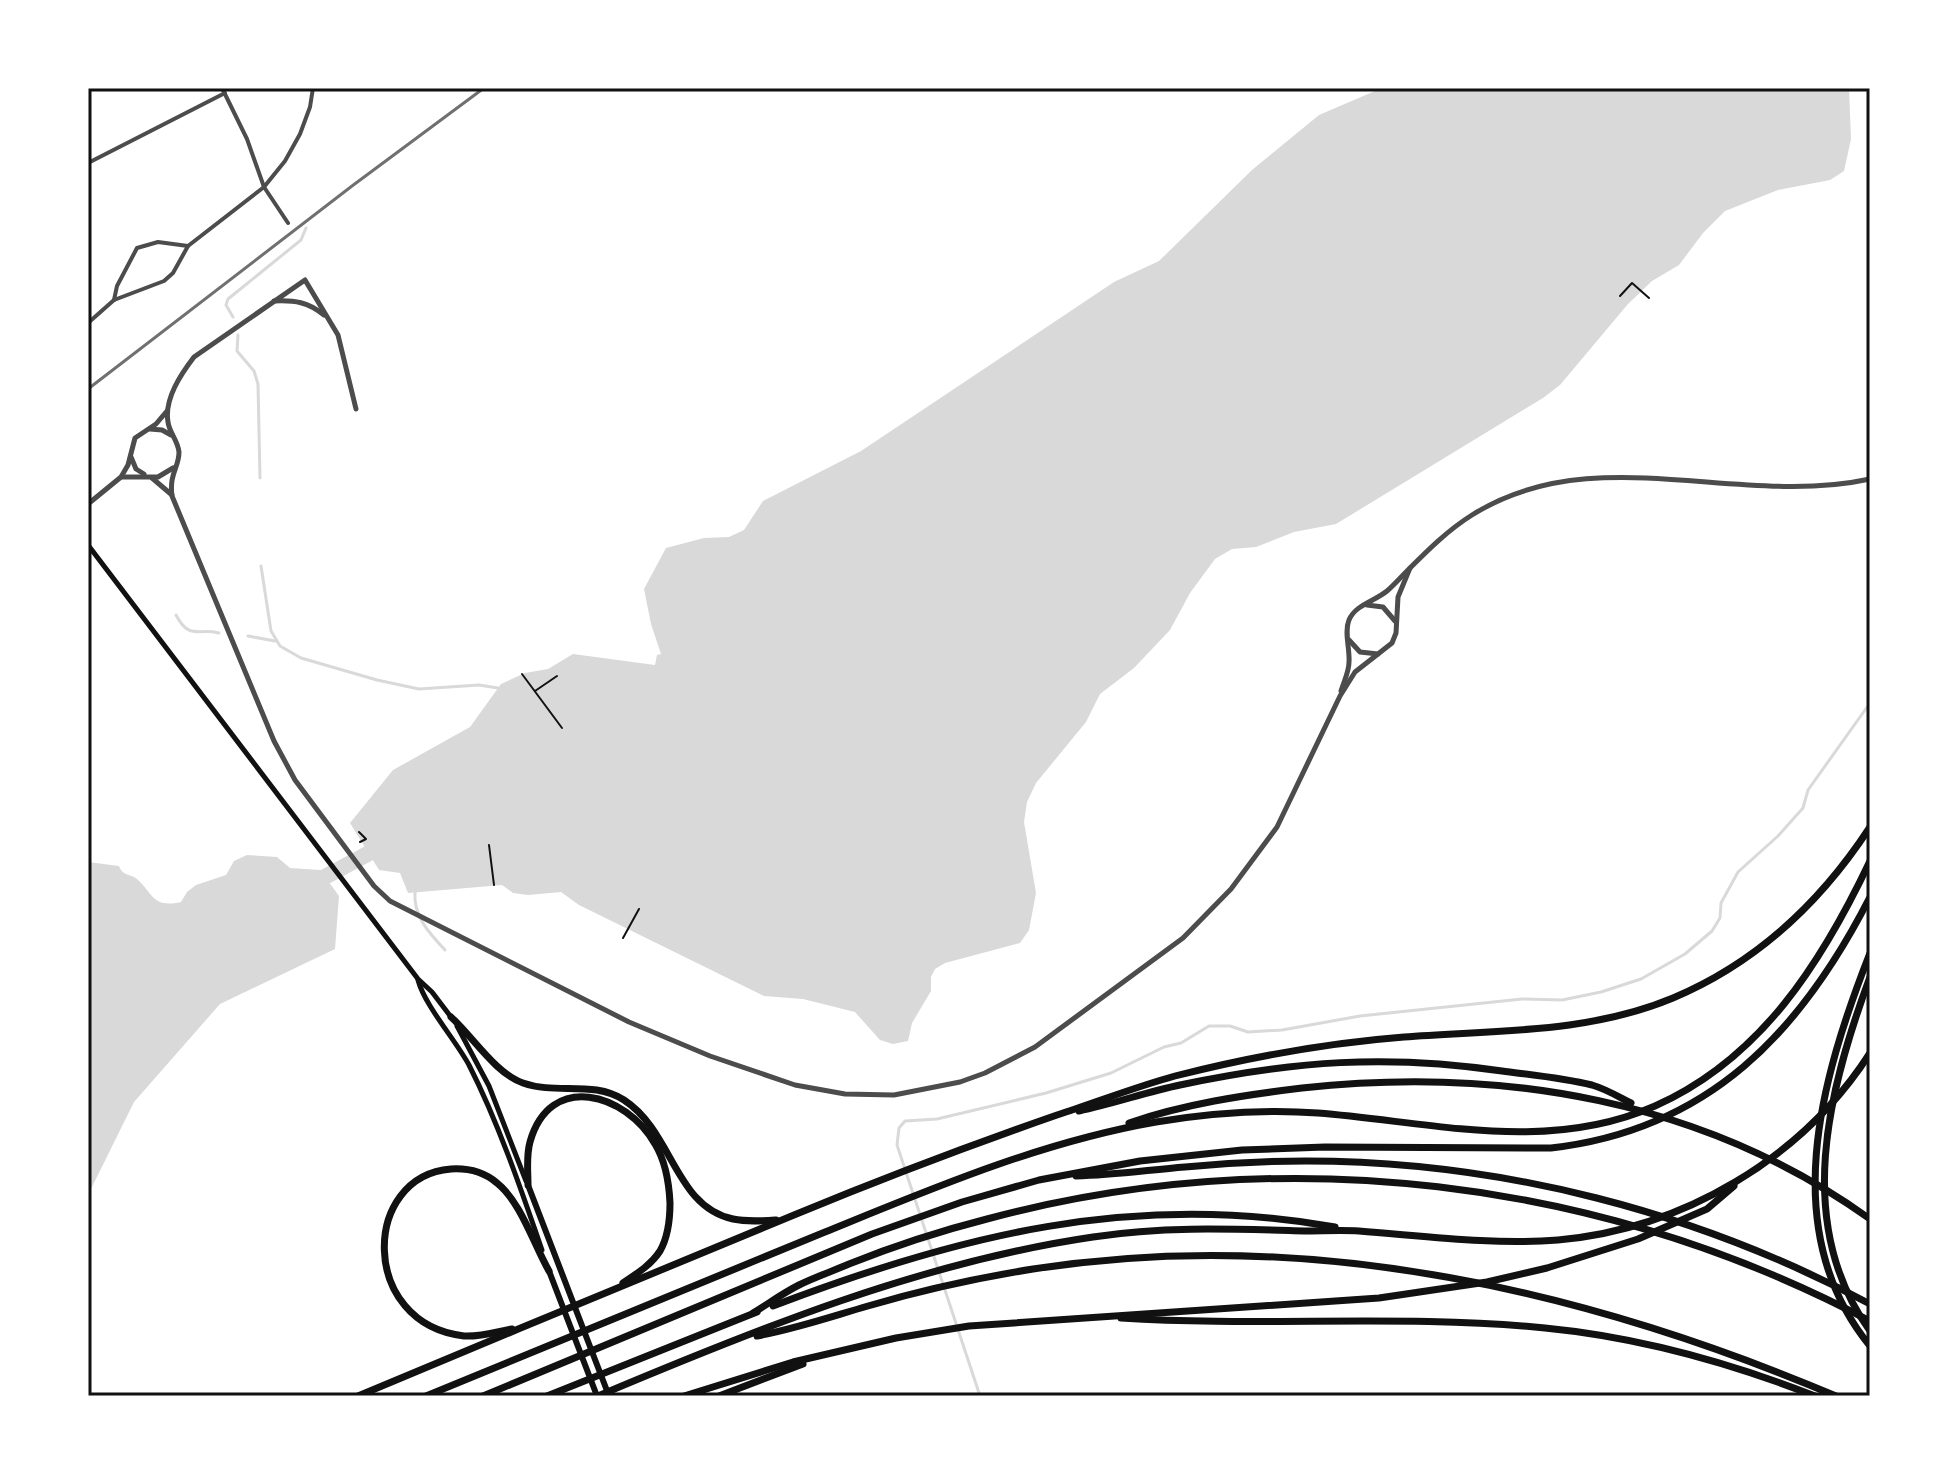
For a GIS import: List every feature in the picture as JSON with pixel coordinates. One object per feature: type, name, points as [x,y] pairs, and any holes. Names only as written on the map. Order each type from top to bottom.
[{"type":"highway","points":[[358,1396],[916,1165],[1155,1082],[1278,1053],[1383,1039],[1573,1025],[1654,1005],[1721,974],[1774,937],[1826,887],[1870,827]]},
{"type":"highway","points":[[1100,1133],[1194,1116],[1254,1111],[1328,1114],[1512,1133],[1563,1131],[1613,1121],[1642,1111],[1714,1073],[1744,1048],[1785,1003],[1831,937],[1870,861]]},
{"type":"highway","points":[[483,1396],[911,1219],[1057,1176],[1161,1158],[1263,1149],[1551,1148],[1592,1142],[1640,1128],[1703,1098],[1749,1064],[1791,1020],[1828,971],[1870,897]]},
{"type":"highway","points":[[1870,953],[1846,1017],[1825,1091],[1815,1168],[1820,1240],[1838,1296],[1870,1346]]},
{"type":"highway","points":[[1870,977],[1838,1076],[1826,1149],[1826,1219],[1839,1275],[1870,1331]]},
{"type":"highway","points":[[451,1017],[498,1067],[517,1081],[535,1086],[601,1090],[632,1105],[654,1127],[692,1194],[712,1211],[735,1220],[782,1220]]},
{"type":"highway","points":[[684,1396],[793,1362],[946,1329],[1443,1291],[1588,1257],[1707,1209],[1793,1141],[1834,1101],[1870,1053]]},
{"type":"highway","points":[[1061,1114],[1249,1072],[1310,1063],[1363,1060],[1466,1066],[1561,1079],[1595,1086],[1651,1112]]},
{"type":"highway","points":[[426,1396],[926,1191],[1011,1160],[1156,1114],[1323,1086],[1455,1082],[1524,1087],[1585,1096],[1651,1112],[1757,1152],[1819,1185],[1870,1219]]},
{"type":"highway","points":[[528,1185],[528,1155],[532,1136],[542,1118],[559,1103],[579,1096],[600,1098],[621,1108],[643,1127],[665,1165],[669,1192],[668,1227],[654,1258],[615,1289]]},
{"type":"highway","points":[[1057,1176],[1116,1175],[1182,1167],[1303,1161],[1404,1166],[1485,1176],[1564,1191],[1682,1224],[1779,1261],[1870,1304]]},
{"type":"highway","points":[[529,1325],[465,1336],[437,1329],[415,1316],[397,1295],[386,1268],[385,1237],[390,1216],[402,1197],[426,1177],[454,1169],[481,1173],[496,1182],[509,1196],[549,1271]]},
{"type":"highway","points":[[598,1396],[739,1340],[929,1274],[1055,1243],[1136,1231],[1217,1227],[1520,1241],[1560,1239],[1610,1232],[1651,1220],[1693,1204],[1750,1173]]},
{"type":"highway","points":[[753,1313],[800,1284],[918,1239],[1055,1202],[1163,1185],[1283,1178],[1402,1182],[1523,1198],[1643,1228],[1756,1267],[1870,1321]]},
{"type":"highway","points":[[547,1396],[753,1313],[922,1254],[1030,1228],[1134,1216],[1237,1217],[1304,1222],[1353,1231]]},
{"type":"highway","points":[[739,1340],[800,1328],[955,1284],[1055,1266],[1156,1256],[1257,1255],[1368,1264],[1477,1282],[1596,1312],[1750,1362],[1836,1396]]},
{"type":"highway","points":[[1095,1317],[1488,1324],[1560,1329],[1619,1338],[1678,1352],[1815,1396]]},
{"type":"highway","points":[[719,1396],[817,1358]]},
{"type":"main road","points":[[88,545],[418,979],[451,1017],[482,1072],[609,1396]]},
{"type":"main road","points":[[418,979],[425,997],[459,1048],[480,1090],[598,1396]]},
{"type":"street","points":[[88,323],[114,300],[164,281],[173,273],[188,246],[264,187],[285,161],[300,134],[313,88]]},
{"type":"street","points":[[88,163],[223,91],[247,139],[264,187],[288,223]]},
{"type":"street","points":[[114,300],[125,269],[137,248],[158,242],[188,246]]},
{"type":"street","points":[[356,409],[338,335],[305,280],[194,357],[182,372],[168,410],[168,423],[179,451],[170,479],[172,496],[277,749],[299,786],[374,886],[395,904],[629,1022],[710,1056],[795,1085],[832,1093],[894,1095],[936,1089],[985,1073],[1035,1047],[1183,938],[1231,889],[1277,827],[1340,696],[1355,672],[1394,641],[1398,597],[1410,568]]},
{"type":"street","points":[[273,301],[295,300],[313,306],[330,321]]},
{"type":"street","points":[[88,504],[121,477],[128,465],[135,438],[168,410]]},
{"type":"street","points":[[146,430],[162,430],[173,438]]},
{"type":"street","points":[[130,452],[134,466],[163,485],[172,496]]},
{"type":"street","points":[[121,477],[165,475],[174,467]]},
{"type":"street","points":[[1340,696],[1349,667],[1347,630],[1349,619],[1355,611],[1385,592],[1437,541],[1474,514],[1516,493],[1568,479],[1622,476],[1781,488],[1870,479]]},
{"type":"street","points":[[1365,605],[1383,607],[1395,622]]},
{"type":"street","points":[[1349,639],[1360,652],[1378,654]]},
{"type":"path","points":[[1620,296],[1632,283],[1649,298]]},
{"type":"path","points":[[522,674],[562,728]]},
{"type":"path","points":[[535,691],[557,676]]},
{"type":"path","points":[[359,832],[366,839],[360,842]]},
{"type":"path","points":[[489,845],[494,885]]},
{"type":"path","points":[[623,938],[639,909]]},
{"type":"shaded area","points":[[1382,88],[1849,88],[1851,139],[1844,171],[1830,180],[1778,190],[1725,211],[1703,233],[1679,265],[1652,281],[1628,304],[1560,385],[1543,398],[1336,524],[1294,532],[1256,547],[1232,549],[1215,559],[1190,593],[1170,630],[1134,668],[1100,694],[1086,722],[1036,783],[1027,802],[1024,822],[1036,893],[1029,930],[1020,943],[945,963],[935,969],[931,977],[931,991],[912,1023],[908,1041],[893,1044],[880,1040],[855,1012],[803,999],[764,996],[579,905],[561,892],[528,895],[513,893],[502,885],[408,893],[400,873],[379,870],[350,823],[393,770],[470,727],[501,684],[525,673],[548,669],[573,654],[655,665],[657,655],[661,654],[644,589],[666,548],[704,538],[729,537],[744,530],[763,501],[861,451],[1114,282],[1159,261],[1252,170],[1319,115]]},
{"type":"shaded area","points":[[247,855],[277,857],[290,868],[320,870],[339,896],[335,949],[220,1004],[134,1102],[88,1195],[88,862],[119,866],[159,902],[172,903],[181,902],[196,885],[226,875],[234,861]]},
{"type":"waterway","points":[[233,317],[226,305],[228,299],[301,240],[306,228]]},
{"type":"waterway","points":[[238,335],[237,351],[254,371],[258,384],[260,478]]},
{"type":"waterway","points":[[261,566],[271,631],[280,646],[301,658],[419,689],[479,685],[498,688]]},
{"type":"waterway","points":[[176,615],[185,628],[194,632],[219,633]]},
{"type":"waterway","points":[[248,636],[275,641]]},
{"type":"waterway","points":[[980,1396],[897,1145],[899,1128],[905,1121],[937,1119],[1046,1093],[1111,1073],[1164,1047],[1181,1043],[1209,1026],[1230,1026],[1248,1032],[1282,1030],[1360,1016],[1522,999],[1562,1000],[1641,979],[1685,954],[1712,931],[1720,918],[1721,903],[1738,872],[1778,836],[1803,808],[1808,790],[1870,703]]},
{"type":"waterway","points":[[308,886],[386,844]]},
{"type":"waterway","points":[[415,892],[419,916],[445,950]]},
{"type":"railway","points":[[88,389],[484,88]]}]
